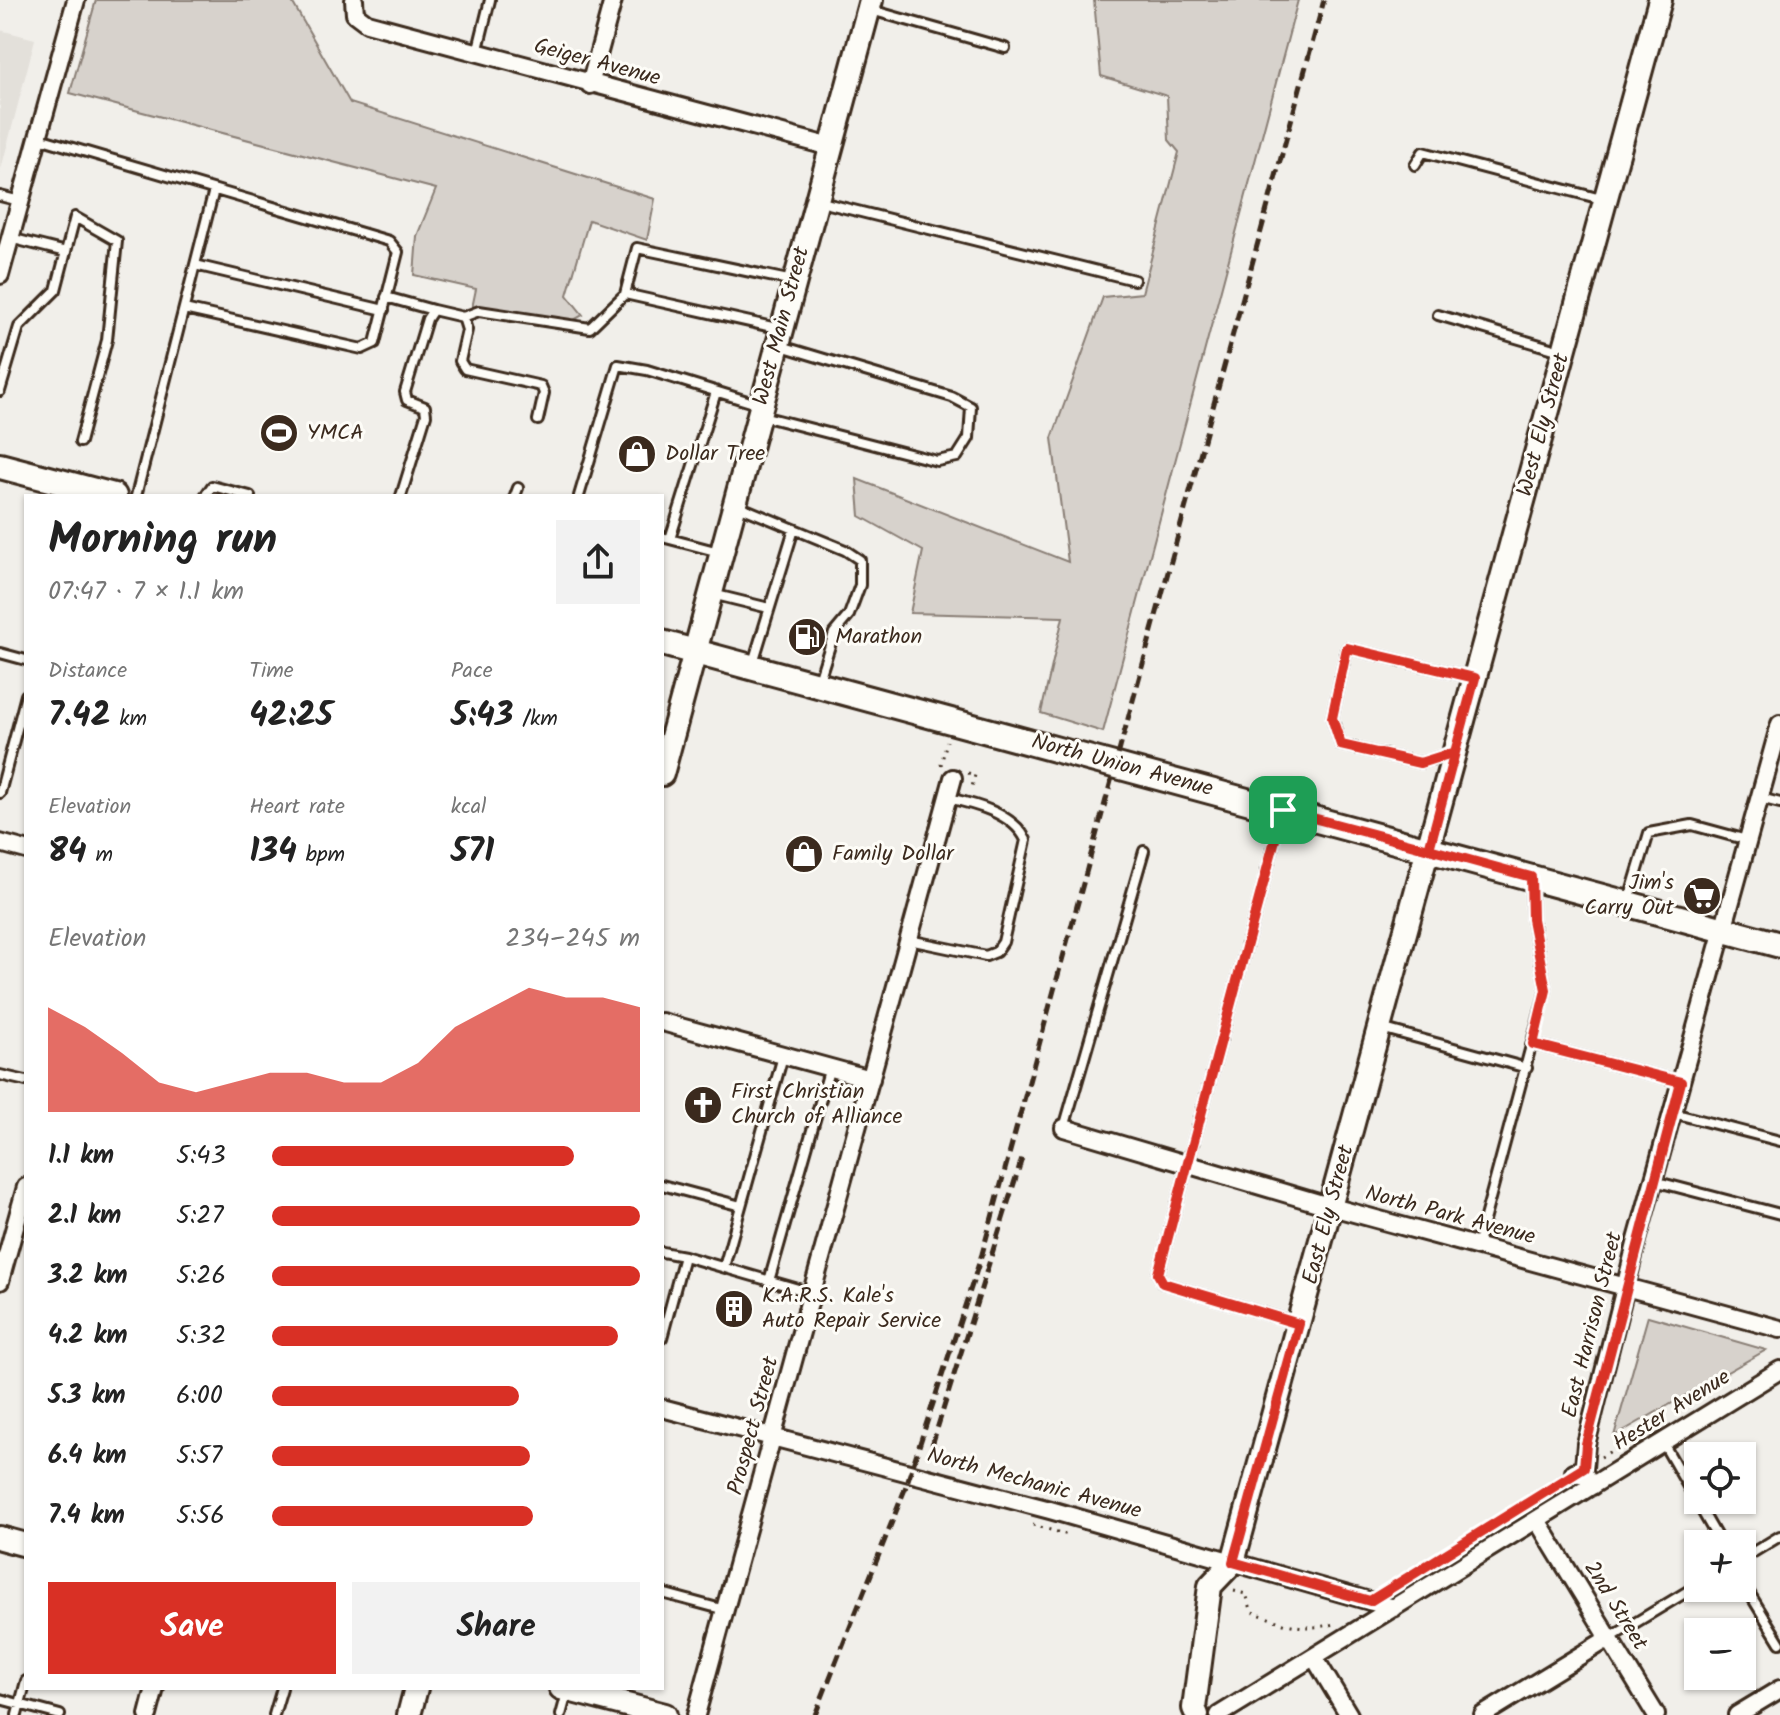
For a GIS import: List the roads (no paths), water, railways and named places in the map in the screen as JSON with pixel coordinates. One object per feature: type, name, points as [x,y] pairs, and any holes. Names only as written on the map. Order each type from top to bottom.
[{"type":"main road","points":[[0,466],[83,492]]},
{"type":"main road","name":"North Union Avenue","points":[[664,644],[1780,945]]},
{"type":"street","points":[[590,85],[613,0]]},
{"type":"street","name":"West Ely Street","points":[[1429,849],[1660,0]]},
{"type":"street","points":[[0,275],[38,138],[71,1]]},
{"type":"street","name":"West Main Street","points":[[664,767],[870,5]]},
{"type":"street","name":"Geiger Avenue","points":[[354,7],[367,23],[831,147]]},
{"type":"street","name":"East Harrison Street","points":[[1592,1486],[1586,1476],[1574,1472],[1584,1468],[1586,1444],[1626,1287],[1780,724]]},
{"type":"street","name":"Prospect Street","points":[[696,1715],[953,778]]},
{"type":"street","points":[[0,843],[24,849]]},
{"type":"street","name":"East Ely Street","points":[[1197,1715],[1195,1698],[1210,1586],[1233,1562],[1429,849]]},
{"type":"street","points":[[664,1023],[871,1079]]},
{"type":"street","name":"North Park Avenue","points":[[1064,1128],[1332,1207],[1780,1329]]},
{"type":"street","points":[[0,1281],[20,1233],[24,1202]]},
{"type":"street","name":"Hester Avenue","points":[[1219,1715],[1780,1370]]},
{"type":"street","name":"North Mechanic Avenue","points":[[664,1409],[1394,1608]]},
{"type":"street","name":"2nd Street","points":[[1537,1520],[1656,1715]]},
{"type":"street","points":[[0,1538],[24,1544]]},
{"type":"street","points":[[1483,1715],[1609,1638]]},
{"type":"street","points":[[1314,1657],[1349,1715]]},
{"type":"street","points":[[1737,1715],[1780,1689]]},
{"type":"street","points":[[148,1715],[154,1690]]},
{"type":"street","points":[[409,1715],[415,1690]]},
{"type":"street","points":[[570,1690],[665,1715]]},
{"type":"street","points":[[1763,1699],[1780,1707]]},
{"type":"lane","points":[[477,53],[490,0]]},
{"type":"lane","points":[[870,5],[1005,48]]},
{"type":"lane","points":[[38,138],[389,241],[398,252],[375,343],[362,349],[184,309]]},
{"type":"lane","points":[[1415,165],[1423,152],[1605,201]]},
{"type":"lane","points":[[137,494],[214,190]]},
{"type":"lane","points":[[0,196],[20,201]]},
{"type":"lane","points":[[816,201],[1134,280]]},
{"type":"lane","points":[[0,391],[19,327],[56,290],[75,217],[117,241],[107,340],[80,442]]},
{"type":"lane","points":[[10,238],[66,252]]},
{"type":"lane","points":[[386,297],[463,317],[479,311],[590,328],[625,294],[637,248],[794,281]]},
{"type":"lane","points":[[195,265],[384,310]]},
{"type":"lane","points":[[580,494],[618,365],[647,370],[716,392],[759,410],[937,461],[957,457],[969,438],[971,407],[952,397],[843,364],[779,337],[625,294]]},
{"type":"lane","points":[[402,494],[426,415],[425,407],[407,400],[405,392],[427,319],[433,310]]},
{"type":"lane","points":[[1438,315],[1564,352]]},
{"type":"lane","points":[[463,317],[467,330],[460,361],[465,369],[541,386],[544,393],[538,420]]},
{"type":"lane","points":[[716,392],[666,538],[720,552]]},
{"type":"lane","points":[[206,494],[212,486],[242,494]]},
{"type":"lane","points":[[733,504],[845,550],[860,560],[860,585],[849,615],[834,633],[818,685]]},
{"type":"lane","points":[[751,667],[794,529]]},
{"type":"lane","points":[[709,593],[769,608]]},
{"type":"lane","points":[[1455,752],[1420,763],[1341,745],[1332,718],[1347,648],[1475,678]]},
{"type":"lane","points":[[0,653],[24,659]]},
{"type":"lane","points":[[0,793],[24,703]]},
{"type":"lane","points":[[909,940],[986,956],[996,952],[1003,942],[1026,840],[1022,831],[991,810],[948,797]]},
{"type":"lane","points":[[1760,798],[1780,803]]},
{"type":"lane","points":[[1283,810],[1158,1274],[1163,1283],[1299,1324]]},
{"type":"lane","points":[[1627,904],[1649,833],[1692,825],[1748,840]]},
{"type":"lane","points":[[1064,1128],[1144,851]]},
{"type":"lane","points":[[1477,1247],[1546,990],[1532,919],[1531,877]]},
{"type":"lane","points":[[1380,1027],[1527,1068]]},
{"type":"lane","points":[[1533,1044],[1681,1082]]},
{"type":"lane","points":[[724,1267],[783,1055]]},
{"type":"lane","points":[[769,1281],[830,1067]]},
{"type":"lane","points":[[0,1075],[24,1081]]},
{"type":"lane","points":[[1673,1113],[1780,1141]]},
{"type":"lane","points":[[1654,1181],[1780,1214]]},
{"type":"lane","points":[[664,1186],[741,1206]]},
{"type":"lane","points":[[664,1252],[813,1293]]},
{"type":"lane","points":[[664,1331],[684,1256]]},
{"type":"lane","points":[[1663,1443],[1713,1530]]},
{"type":"lane","points":[[1756,1551],[1780,1536]]},
{"type":"lane","points":[[1609,1638],[1684,1593]]},
{"type":"lane","points":[[664,1594],[726,1610]]},
{"type":"lane","points":[[1755,1602],[1780,1643]]},
{"type":"lane","points":[[17,1715],[24,1689]]},
{"type":"lane","points":[[274,1715],[281,1690]]},
{"type":"lane","points":[[561,1715],[566,1690]]},
{"type":"lane","points":[[0,1699],[60,1715]]},
{"type":"railway","points":[[815,1715],[905,1489],[982,1254],[1324,0]]},
{"type":"railway","points":[[932,1445],[1022,1158]]},
{"type":"place","name":"YMCA","points":[[279,433]]},
{"type":"place","name":"Dollar Tree","points":[[637,454]]},
{"type":"place","name":"Marathon","points":[[807,637]]},
{"type":"place","name":"Family Dollar","points":[[804,854]]},
{"type":"place","name":"Jim's Carry Out","points":[[1702,896]]},
{"type":"place","name":"First Christian Church of Alliance","points":[[703,1105]]},
{"type":"place","name":"K.A.R.S. Kale's Auto Repair Service","points":[[734,1309]]}]
